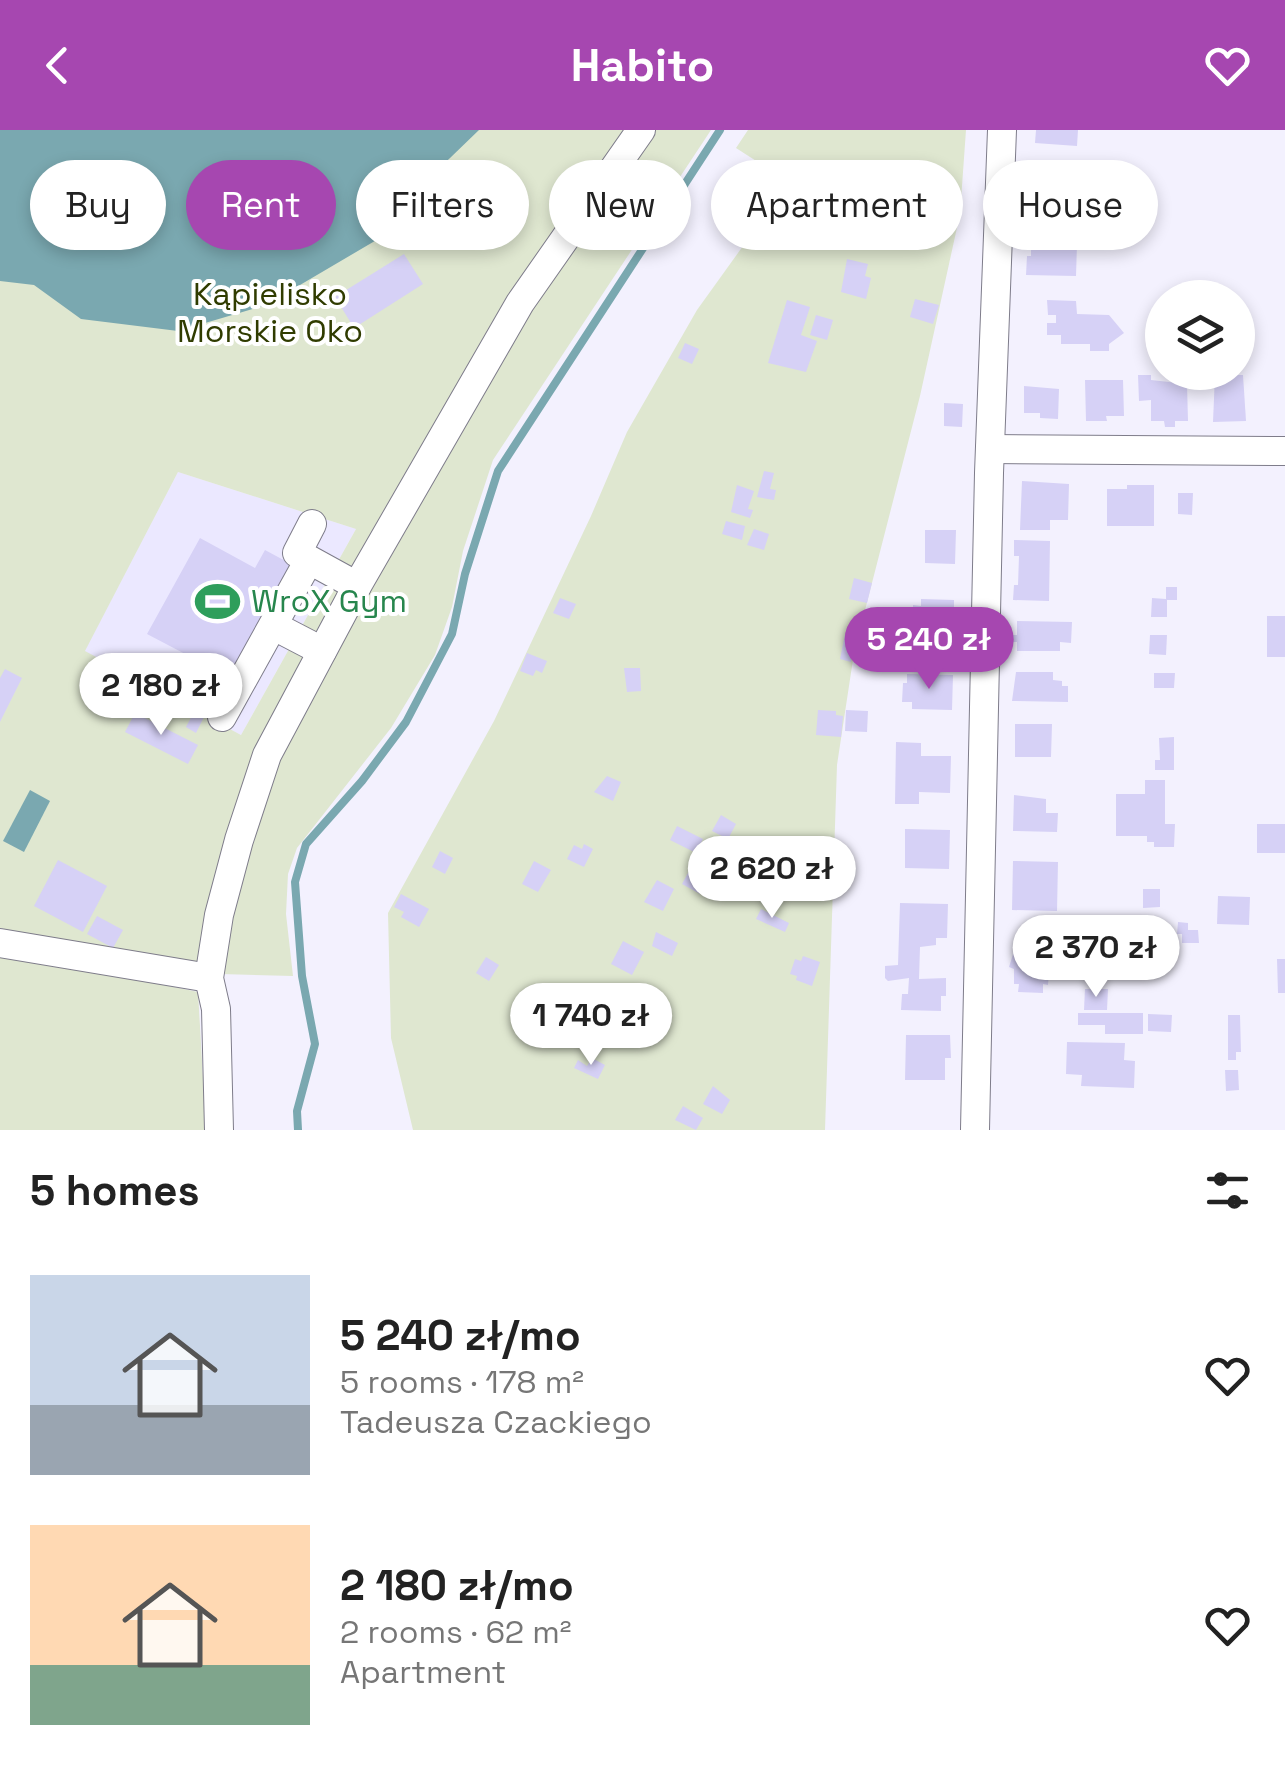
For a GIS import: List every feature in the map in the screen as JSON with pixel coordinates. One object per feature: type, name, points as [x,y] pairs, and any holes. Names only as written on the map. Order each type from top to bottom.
[{"type":"street","points":[[219,1130],[216,1009],[209,978],[219,915],[238,840],[268,755],[352,594],[520,303],[641,130]]},
{"type":"street","points":[[975,1130],[990,449],[1002,130]]},
{"type":"street","points":[[990,449],[1285,451]]},
{"type":"street","points":[[312,524],[297,553],[352,594]]},
{"type":"street","points":[[222,717],[309,560]]},
{"type":"street","points":[[274,626],[322,651]]},
{"type":"street","points":[[0,943],[209,978]]},
{"type":"shaded area","points":[[178,472],[356,529],[241,735],[84,652]]},
{"type":"green space","name":"Kąpielisko Morskie Oko","points":[[0,130],[711,130],[691,160],[549,160],[549,250],[632,250],[493,460],[435,655],[391,728],[297,848],[288,874],[286,914],[293,976],[220,974],[121,957],[0,928]],"holes":[[[178,472],[356,529],[241,735],[85,651]]]},
{"type":"green space","points":[[748,130],[966,130],[963,172],[963,160],[755,160],[736,148]]},
{"type":"green space","points":[[740,250],[952,250],[920,396],[854,653],[837,765],[825,1130],[413,1130],[391,1038],[388,913],[494,721],[627,432],[697,310]]},
{"type":"green space","points":[[0,950],[198,992],[206,1130],[0,1130]]},
{"type":"water","points":[[0,130],[479,130],[448,160],[356,160],[356,250],[360,250],[266,305],[178,331],[81,319],[34,285],[0,281]]},
{"type":"water","points":[[30,790],[50,801],[24,852],[3,841]]},
{"type":"building","points":[[1036,130],[1078,130],[1077,146],[1035,143]]},
{"type":"building","points":[[1031,250],[1077,250],[1076,276],[1026,275],[1027,256],[1031,256]]},
{"type":"building","points":[[404,254],[423,284],[354,328],[335,297]]},
{"type":"building","points":[[847,259],[868,264],[865,276],[871,278],[866,299],[841,292]]},
{"type":"building","points":[[915,299],[939,305],[933,324],[910,317]]},
{"type":"building","points":[[787,300],[810,307],[801,335],[817,341],[806,372],[768,363]]},
{"type":"building","points":[[1047,300],[1076,301],[1077,314],[1109,315],[1124,333],[1109,344],[1109,351],[1090,351],[1090,344],[1061,344],[1061,335],[1047,335],[1047,323],[1056,323],[1056,315],[1048,315]]},
{"type":"building","points":[[816,315],[833,320],[827,340],[810,335]]},
{"type":"building","points":[[685,343],[699,349],[692,364],[678,358]]},
{"type":"building","points":[[1138,375],[1145,375],[1145,390],[1187,390],[1188,421],[1175,421],[1175,427],[1165,427],[1164,421],[1151,421],[1151,400],[1139,401]]},
{"type":"building","points":[[1085,380],[1123,380],[1124,416],[1086,421]]},
{"type":"building","points":[[1024,386],[1059,389],[1058,419],[1024,413]]},
{"type":"building","points":[[1214,390],[1244,390],[1246,421],[1213,422]]},
{"type":"building","points":[[944,403],[963,404],[962,427],[944,426]]},
{"type":"building","points":[[764,471],[774,473],[770,489],[776,490],[774,500],[757,497]]},
{"type":"building","points":[[1022,481],[1069,484],[1068,520],[1050,520],[1050,530],[1020,530]]},
{"type":"building","points":[[737,485],[754,491],[748,509],[753,510],[750,518],[731,512]]},
{"type":"building","points":[[1127,485],[1154,485],[1154,526],[1107,526],[1107,489],[1127,489]]},
{"type":"building","points":[[1178,493],[1193,493],[1192,515],[1178,514]]},
{"type":"building","points":[[726,521],[745,526],[742,540],[722,534]]},
{"type":"building","points":[[754,529],[769,534],[764,550],[747,545]]},
{"type":"building","points":[[925,530],[956,530],[955,564],[925,563]]},
{"type":"building","name":"WroX Gym","points":[[200,538],[255,568],[265,550],[291,564],[229,678],[212,669],[201,690],[175,676],[187,655],[147,634]]},
{"type":"building","points":[[1014,540],[1050,541],[1049,601],[1013,600],[1019,556],[1014,556]]},
{"type":"building","points":[[854,578],[872,583],[867,603],[849,599]]},
{"type":"building","points":[[1166,587],[1177,587],[1177,600],[1167,600],[1167,617],[1151,617],[1152,598],[1166,599]]},
{"type":"building","points":[[560,598],[576,604],[569,619],[553,613]]},
{"type":"building","points":[[921,599],[954,600],[954,617],[959,617],[959,626],[953,626],[953,631],[920,630],[921,622],[913,622],[913,605],[921,606]]},
{"type":"building","points":[[1267,616],[1285,616],[1285,657],[1267,657]]},
{"type":"building","points":[[1017,621],[1072,622],[1071,643],[1060,642],[1060,651],[1017,651],[1017,642],[1012,642],[1013,635],[1017,635]]},
{"type":"building","points":[[845,634],[856,637],[851,662],[840,659]]},
{"type":"building","points":[[1150,635],[1167,635],[1166,655],[1149,654]]},
{"type":"building","points":[[527,653],[547,661],[542,673],[536,670],[533,676],[520,671]]},
{"type":"building","points":[[624,668],[640,668],[641,691],[627,692]]},
{"type":"building","points":[[5,669],[22,678],[0,722],[0,678]]},
{"type":"building","points":[[1016,672],[1053,672],[1053,680],[1068,686],[1068,702],[1012,701]]},
{"type":"building","points":[[1154,673],[1175,673],[1174,688],[1154,688]]},
{"type":"building","points":[[907,674],[953,675],[952,710],[912,709],[912,702],[902,702]]},
{"type":"building","points":[[196,708],[206,713],[196,733],[186,727]]},
{"type":"building","points":[[818,710],[836,711],[836,715],[843,716],[841,737],[816,735]]},
{"type":"building","points":[[846,710],[868,711],[867,732],[845,731]]},
{"type":"building","points":[[135,713],[198,745],[188,764],[125,732]]},
{"type":"building","points":[[1015,724],[1052,724],[1051,757],[1015,757]]},
{"type":"building","points":[[1174,737],[1174,770],[1155,770],[1155,760],[1160,760],[1159,738]]},
{"type":"building","points":[[896,742],[921,743],[921,756],[951,756],[950,793],[919,792],[919,804],[895,804]]},
{"type":"building","points":[[607,776],[621,782],[613,801],[594,792]]},
{"type":"building","points":[[1145,780],[1165,780],[1165,824],[1175,824],[1174,847],[1154,847],[1154,842],[1147,842],[1147,836],[1116,836],[1116,794],[1145,794]]},
{"type":"building","points":[[1014,795],[1046,799],[1046,813],[1058,813],[1057,832],[1013,831]]},
{"type":"building","points":[[721,815],[736,824],[728,839],[712,831]]},
{"type":"building","points":[[1257,824],[1285,824],[1285,853],[1257,853]]},
{"type":"building","points":[[677,826],[703,839],[696,853],[670,840]]},
{"type":"building","points":[[905,829],[950,830],[949,869],[905,868]]},
{"type":"building","points":[[584,844],[593,849],[584,867],[567,859],[574,845],[582,849]]},
{"type":"building","points":[[440,851],[453,858],[445,874],[432,867]]},
{"type":"building","points":[[58,860],[107,886],[83,932],[34,906]]},
{"type":"building","points":[[695,860],[713,870],[700,894],[682,884]]},
{"type":"building","points":[[534,861],[551,870],[538,892],[522,884]]},
{"type":"building","points":[[1013,861],[1058,862],[1057,911],[1012,910]]},
{"type":"building","points":[[657,880],[674,889],[663,911],[644,902]]},
{"type":"building","points":[[1143,889],[1160,889],[1160,907],[1143,908]]},
{"type":"building","points":[[401,894],[429,909],[419,927],[401,917],[404,912],[394,907]]},
{"type":"building","points":[[1218,896],[1250,897],[1249,925],[1217,924]]},
{"type":"building","points":[[900,903],[948,904],[947,938],[936,938],[936,945],[920,947],[919,979],[946,978],[941,1011],[901,1010],[909,978],[885,978],[885,966],[898,965]]},
{"type":"building","points":[[761,909],[789,923],[785,932],[756,919]]},
{"type":"building","points":[[97,916],[123,930],[113,948],[87,934]]},
{"type":"building","points":[[1178,922],[1188,923],[1188,930],[1198,930],[1199,943],[1182,943],[1182,934],[1177,934]]},
{"type":"building","points":[[656,932],[678,943],[672,956],[652,946]]},
{"type":"building","points":[[623,941],[644,952],[632,975],[611,964]]},
{"type":"building","points":[[1030,943],[1063,943],[1062,972],[1049,972],[1043,993],[1018,992],[1014,969],[1009,967],[1014,951],[1029,951]]},
{"type":"building","points":[[803,956],[820,962],[812,986],[790,974],[795,959],[801,961]]},
{"type":"building","points":[[486,957],[499,965],[489,981],[476,973]]},
{"type":"building","points":[[1277,959],[1285,959],[1285,993],[1278,993]]},
{"type":"building","points":[[628,985],[646,993],[634,1018],[617,1009]]},
{"type":"building","points":[[1085,989],[1108,989],[1107,1010],[1084,1010]]},
{"type":"building","points":[[1078,1013],[1143,1013],[1143,1034],[1105,1034],[1105,1025],[1078,1025]]},
{"type":"building","points":[[1148,1014],[1172,1015],[1171,1032],[1148,1031]]},
{"type":"building","points":[[1228,1015],[1240,1015],[1241,1052],[1236,1052],[1236,1060],[1228,1060]]},
{"type":"building","points":[[906,1035],[950,1035],[951,1058],[945,1058],[945,1080],[905,1080]]},
{"type":"building","points":[[1067,1042],[1125,1043],[1124,1060],[1135,1061],[1134,1088],[1081,1086],[1082,1075],[1066,1074]]},
{"type":"building","points":[[592,1058],[605,1065],[598,1079],[574,1068],[578,1060],[587,1066]]},
{"type":"building","points":[[1225,1070],[1238,1070],[1239,1090],[1226,1091]]},
{"type":"building","points":[[713,1086],[730,1100],[722,1114],[703,1104]]},
{"type":"building","points":[[683,1106],[703,1118],[696,1130],[675,1120]]},
{"type":"waterway","points":[[298,1130],[297,1111],[315,1044],[302,976],[295,882],[306,844],[362,781],[406,722],[452,634],[465,574],[498,471],[720,130]]},
{"type":"place","name":"WroX Gym","points":[[218,601]]}]
